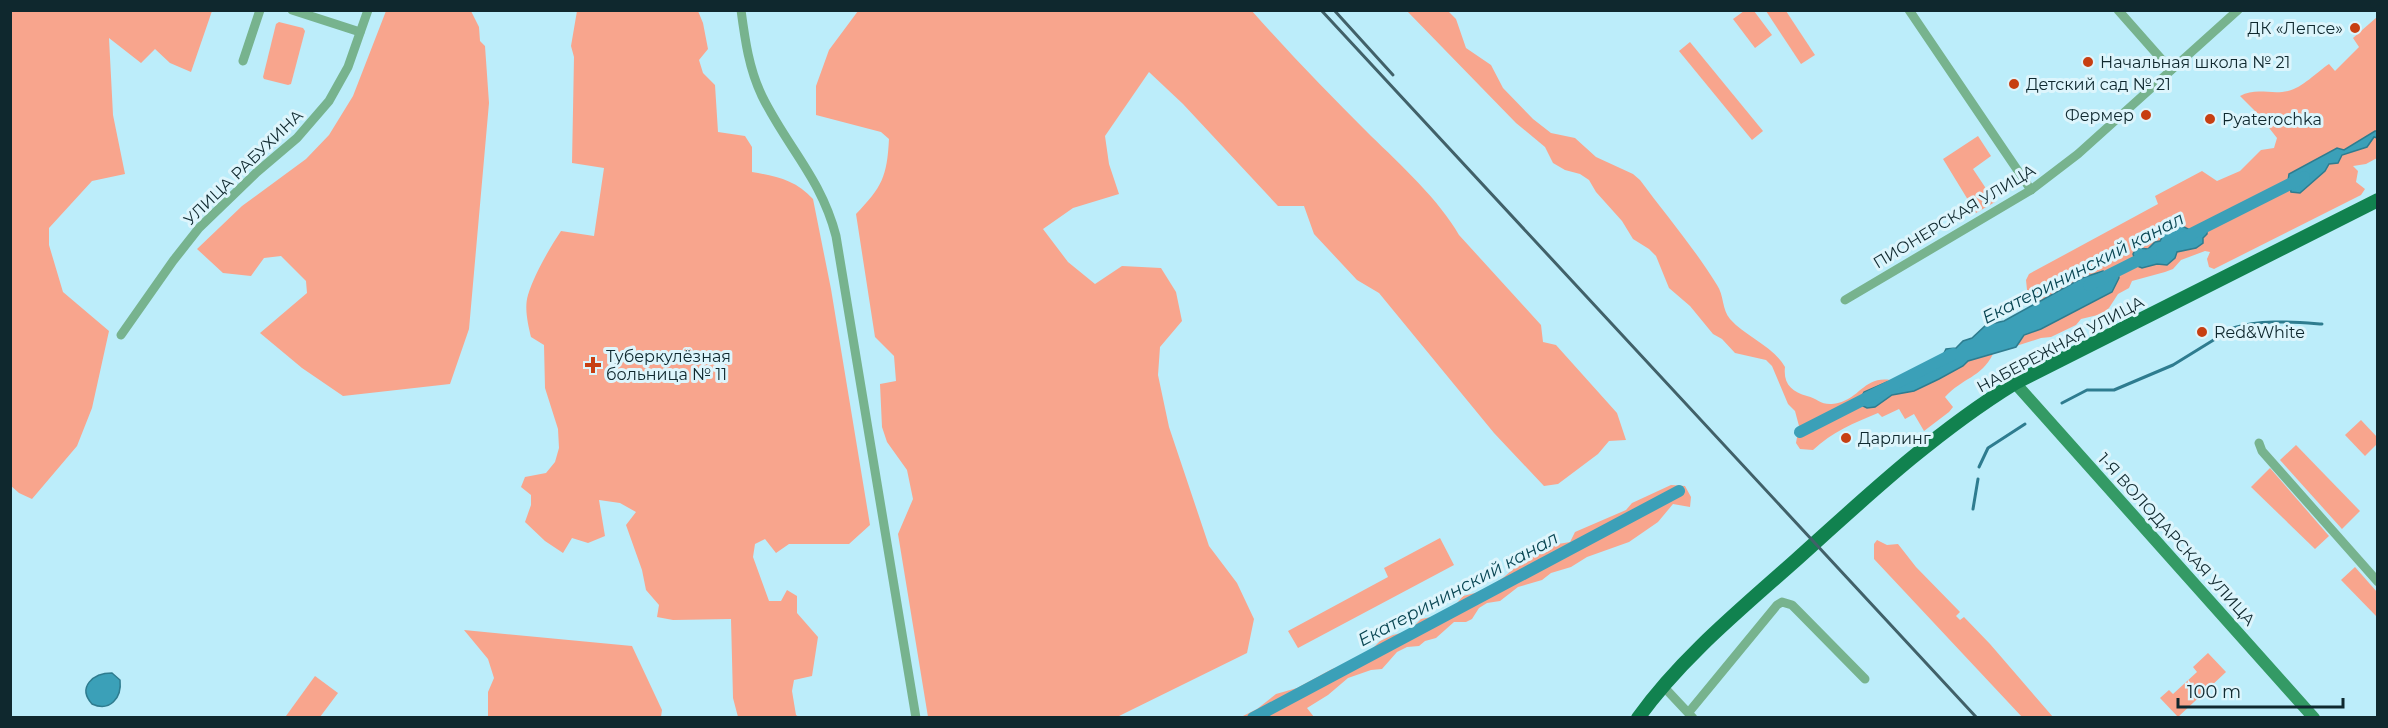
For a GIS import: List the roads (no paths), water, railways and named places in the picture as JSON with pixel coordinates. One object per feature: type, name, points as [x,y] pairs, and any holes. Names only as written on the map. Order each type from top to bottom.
[{"type":"main road","name":"НАБЕРЕЖНАЯ УЛИЦА","points":[[1638,717],[1686,661],[1886,478],[1959,419],[2015,383],[2378,200]]},
{"type":"street","points":[[243,61],[260,10]]},
{"type":"street","points":[[292,10],[360,32]]},
{"type":"street","name":"УЛИЦА РАБУХИНА","points":[[121,335],[199,228],[297,138],[329,101],[348,67],[368,10]]},
{"type":"street","points":[[741,10],[747,53],[762,95],[818,186],[827,205],[836,236],[916,717]]},
{"type":"street","points":[[1909,10],[2031,190]]},
{"type":"street","points":[[2118,10],[2171,70]]},
{"type":"street","name":"ПИОНЕРСКАЯ УЛИЦА","points":[[1845,300],[2031,190],[2078,154],[2238,10]]},
{"type":"street","name":"1-Я ВОЛОДАРСКАЯ УЛИЦА","points":[[2015,383],[2314,717]]},
{"type":"street","points":[[2259,443],[2262,451],[2378,582]]},
{"type":"street","points":[[1663,686],[1691,715],[1777,605],[1782,602],[1792,605],[1865,679]]},
{"type":"water","points":[[2377,131],[2377,138],[2374,137],[2367,147],[2342,155],[2338,163],[2329,164],[2325,171],[2300,193],[2291,192],[2289,174],[2337,148],[2344,150]]},
{"type":"water","points":[[2180,221],[2184,227],[2198,234],[2207,228],[2203,243],[2196,248],[2177,252],[2175,258],[2167,265],[2157,264],[2142,268],[2137,266],[2133,254],[2135,250],[2148,249],[2155,242],[2160,241],[2169,224]]},
{"type":"water","points":[[2103,271],[2104,278],[2109,280],[2118,272],[2119,278],[2112,292],[2041,329],[2024,335],[2016,347],[1968,361],[1939,379],[1914,391],[1892,395],[1875,407],[1867,408],[1861,405],[1864,392],[1887,382],[1902,382],[1916,376],[1921,371],[1938,365],[1946,349],[1956,348],[1986,325],[2004,321],[2082,278]]},
{"type":"water","points":[[112,673],[120,680],[117,698],[109,705],[92,704],[86,692],[89,682],[99,675]]},
{"type":"waterway","name":"Екатерининский канал","points":[[2183,238],[2304,177]]},
{"type":"waterway","name":"Екатерининский канал","points":[[2089,285],[2151,254]]},
{"type":"waterway","points":[[2062,403],[2087,390],[2114,390],[2173,365],[2233,328],[2265,322],[2322,324]]},
{"type":"waterway","name":"Екатерининский канал","points":[[1800,432],[1953,354]]},
{"type":"waterway","points":[[1979,467],[1988,448],[2025,424]]},
{"type":"waterway","points":[[1973,509],[1978,479]]},
{"type":"waterway","name":"Екатерининский канал","points":[[1253,718],[1679,491]]},
{"type":"railway","points":[[1321,10],[1977,718]]},
{"type":"railway","points":[[1334,10],[1393,75]]},
{"type":"place","name":"ДК «Лепсе»","points":[[2355,28]]},
{"type":"place","name":"Начальная школа № 21","points":[[2088,62]]},
{"type":"place","name":"Детский сад № 21","points":[[2014,84]]},
{"type":"place","name":"Фермер","points":[[2146,115]]},
{"type":"place","name":"Pyaterochka","points":[[2210,119]]},
{"type":"place","name":"Red&White","points":[[2202,332]]},
{"type":"place","name":"Туберкулёзная больница № 11","points":[[593,365]]},
{"type":"place","name":"Дарлинг","points":[[1846,438]]}]
